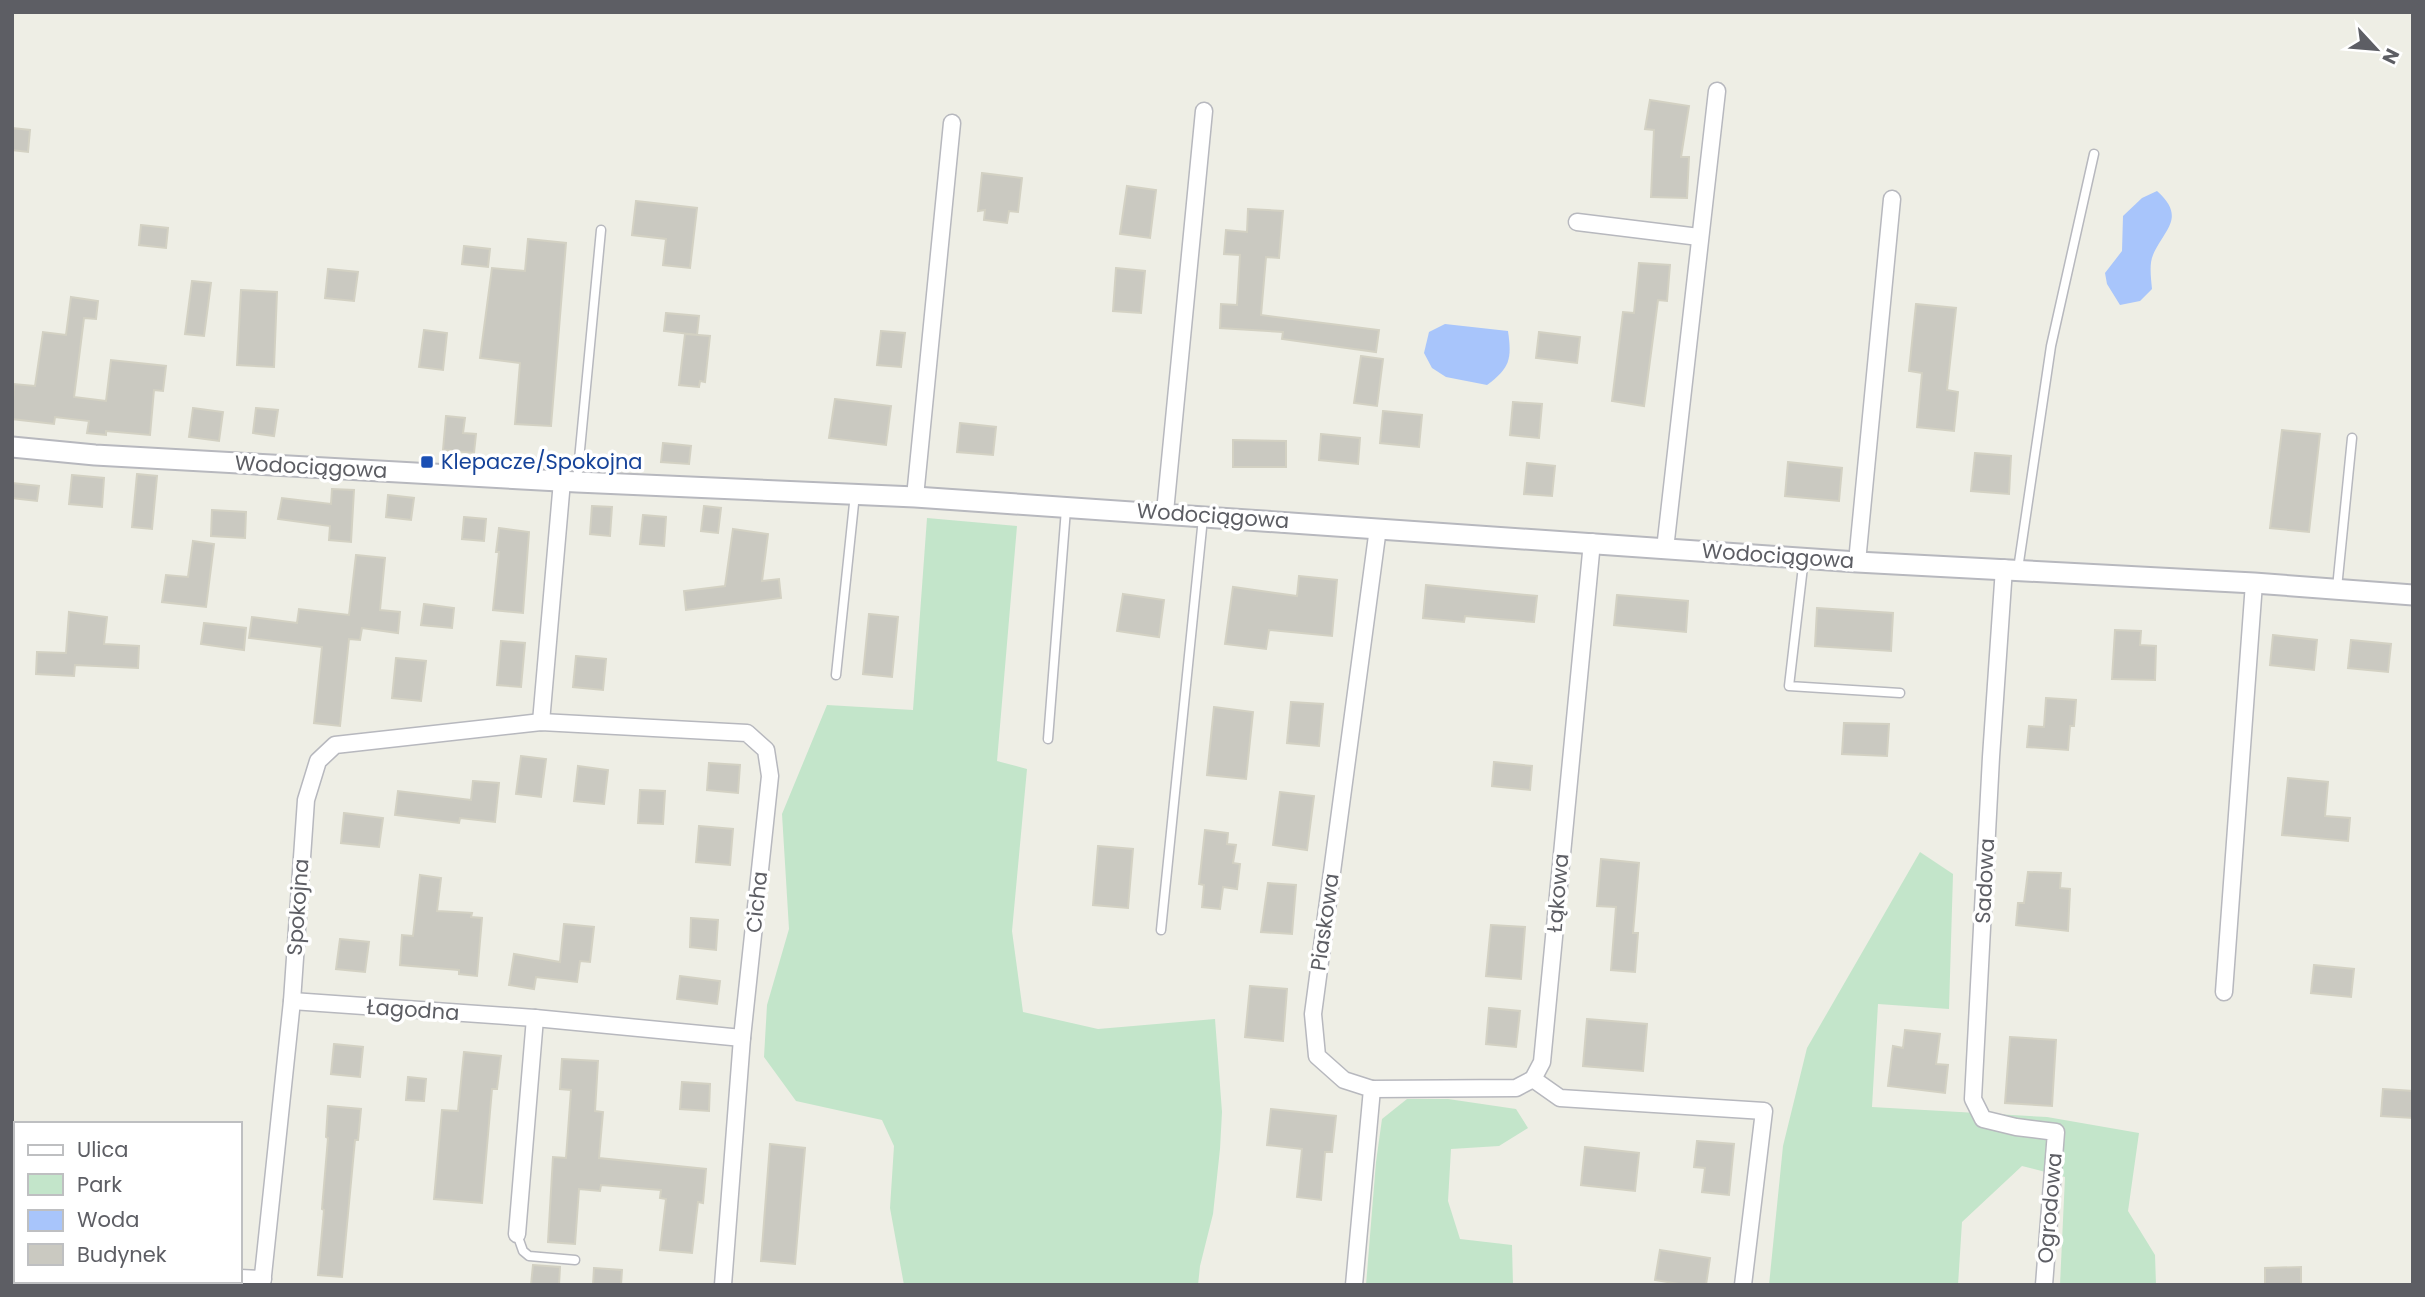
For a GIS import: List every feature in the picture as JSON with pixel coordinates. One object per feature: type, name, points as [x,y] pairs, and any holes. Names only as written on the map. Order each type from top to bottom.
[{"type":"street","points":[[1665,548],[1717,91]]},
{"type":"street","points":[[1165,512],[1204,111]]},
{"type":"street","points":[[915,497],[952,123]]},
{"type":"street","points":[[1857,562],[1892,199]]},
{"type":"street","points":[[1577,222],[1699,237]]},
{"type":"street","name":"Wodociągowa","points":[[12,447],[95,455],[1165,512],[1857,562],[2011,568],[2413,595]]},
{"type":"street","points":[[541,722],[569,481]]},
{"type":"street","name":"Piaskowa","points":[[1372,1089],[1345,1080],[1317,1056],[1313,1014],[1378,528]]},
{"type":"street","name":"Łąkowa","points":[[1533,1079],[1542,1062],[1592,542]]},
{"type":"street","name":"Sadowa","points":[[2011,568],[1991,757],[1973,1099],[1983,1119],[2056,1132]]},
{"type":"street","points":[[2224,992],[2254,583]]},
{"type":"street","name":"Spokojna","points":[[262,1282],[292,1002],[306,800],[318,761],[335,745],[541,722]]},
{"type":"street","name":"Cicha","points":[[541,722],[747,733],[766,750],[770,776],[742,1038],[723,1285]]},
{"type":"street","name":"Łagodna","points":[[292,1002],[535,1018],[742,1038]]},
{"type":"street","points":[[517,1234],[535,1018]]},
{"type":"street","points":[[1354,1285],[1372,1089],[1516,1088],[1533,1079],[1560,1098],[1764,1111],[1743,1285]]},
{"type":"street","name":"Ogrodowa","points":[[2043,1285],[2056,1132]]},
{"type":"street","points":[[242,1278],[262,1282]]},
{"type":"lane","points":[[2011,568],[2051,346],[2094,154]]},
{"type":"lane","points":[[569,481],[601,230]]},
{"type":"lane","points":[[2337,589],[2352,438]]},
{"type":"lane","points":[[836,675],[855,494]]},
{"type":"lane","points":[[1048,739],[1066,506]]},
{"type":"lane","points":[[1161,930],[1203,515]]},
{"type":"lane","points":[[1804,558],[1789,686],[1900,693]]},
{"type":"lane","points":[[517,1234],[523,1251],[529,1256],[575,1260]]},
{"type":"green space","points":[[927,518],[1017,526],[997,761],[1027,769],[1012,931],[1023,1012],[1098,1029],[1215,1019],[1222,1112],[1220,1149],[1213,1214],[1198,1285],[904,1285],[890,1208],[894,1146],[882,1120],[796,1101],[764,1057],[767,1005],[789,929],[782,814],[827,705],[913,710]]},
{"type":"green space","points":[[1920,852],[1953,874],[1949,1009],[1878,1004],[1872,1107],[2047,1117],[2139,1133],[2128,1211],[2155,1255],[2156,1285],[2060,1285],[2065,1177],[2022,1166],[1962,1222],[1958,1285],[1769,1285],[1783,1146],[1807,1048]]},
{"type":"green space","points":[[1407,1099],[1448,1099],[1516,1109],[1528,1128],[1499,1146],[1451,1149],[1448,1201],[1460,1239],[1512,1245],[1513,1285],[1366,1285],[1382,1119]]},
{"type":"water","points":[[2157,191],[2166,200],[2172,216],[2152,259],[2152,289],[2140,301],[2120,305],[2107,284],[2105,273],[2122,251],[2123,216],[2142,198]]},
{"type":"water","points":[[1445,324],[1508,331],[1508,362],[1501,373],[1487,385],[1446,377],[1432,368],[1424,353],[1429,332]]},
{"type":"building","points":[[1650,100],[1689,106],[1681,157],[1689,157],[1687,198],[1651,197],[1654,130],[1645,129]]},
{"type":"building","points":[[12,128],[30,130],[28,152],[12,150]]},
{"type":"building","points":[[982,173],[1022,178],[1018,212],[1009,211],[1007,223],[984,220],[985,210],[978,211]]},
{"type":"building","points":[[1127,186],[1156,190],[1150,238],[1120,234]]},
{"type":"building","points":[[636,201],[697,208],[690,268],[663,265],[666,239],[632,235]]},
{"type":"building","points":[[1248,209],[1283,211],[1279,258],[1266,257],[1261,315],[1379,330],[1376,352],[1282,339],[1283,332],[1220,328],[1221,304],[1237,305],[1240,255],[1224,254],[1226,230],[1247,232]]},
{"type":"building","points":[[141,225],[168,228],[166,248],[139,245]]},
{"type":"building","points":[[528,239],[566,243],[551,426],[515,424],[520,363],[480,358],[492,268],[525,271]]},
{"type":"building","points":[[464,246],[490,249],[488,267],[462,264]]},
{"type":"building","points":[[1639,263],[1670,265],[1667,301],[1658,300],[1644,406],[1612,401],[1623,312],[1634,313]]},
{"type":"building","points":[[1116,268],[1145,271],[1141,313],[1113,311]]},
{"type":"building","points":[[328,269],[358,272],[354,301],[325,298]]},
{"type":"building","points":[[192,281],[211,283],[204,336],[185,334]]},
{"type":"building","points":[[241,290],[277,292],[274,367],[237,365]]},
{"type":"building","points":[[71,297],[98,301],[96,319],[84,318],[74,397],[106,401],[111,360],[166,366],[163,391],[154,390],[150,435],[106,431],[106,435],[87,433],[89,421],[55,417],[54,424],[12,419],[14,384],[35,386],[43,332],[66,335]]},
{"type":"building","points":[[1916,304],[1956,308],[1947,390],[1958,392],[1954,431],[1917,427],[1922,373],[1909,371]]},
{"type":"building","points":[[666,313],[699,316],[697,335],[664,331]]},
{"type":"building","points":[[424,330],[447,333],[443,370],[419,367]]},
{"type":"building","points":[[881,331],[905,333],[901,367],[877,365]]},
{"type":"building","points":[[1539,332],[1580,337],[1577,363],[1536,358]]},
{"type":"building","points":[[685,334],[710,336],[705,382],[700,381],[699,387],[679,385]]},
{"type":"building","points":[[1361,356],[1383,359],[1377,406],[1354,403]]},
{"type":"building","points":[[835,399],[891,406],[886,445],[829,438]]},
{"type":"building","points":[[1513,402],[1542,404],[1539,438],[1510,435]]},
{"type":"building","points":[[193,408],[223,412],[219,441],[189,437]]},
{"type":"building","points":[[256,408],[278,410],[274,436],[253,433]]},
{"type":"building","points":[[1383,411],[1422,415],[1419,447],[1380,443]]},
{"type":"building","points":[[446,416],[465,418],[463,433],[476,434],[474,453],[443,450]]},
{"type":"building","points":[[960,423],[996,427],[993,455],[957,452]]},
{"type":"building","points":[[2282,430],[2320,434],[2309,532],[2270,528]]},
{"type":"building","points":[[1321,434],[1360,438],[1358,464],[1319,460]]},
{"type":"building","points":[[1233,440],[1286,441],[1286,467],[1233,467]]},
{"type":"building","points":[[663,443],[691,446],[689,464],[661,462]]},
{"type":"building","points":[[1975,453],[2011,456],[2009,494],[1971,491]]},
{"type":"building","points":[[1788,462],[1842,468],[1839,501],[1785,496]]},
{"type":"building","points":[[1527,463],[1555,466],[1552,496],[1524,494]]},
{"type":"building","points":[[137,474],[157,476],[152,529],[132,527]]},
{"type":"building","points":[[72,475],[104,478],[102,507],[69,504]]},
{"type":"building","points":[[12,483],[39,486],[37,501],[12,498]]},
{"type":"building","points":[[332,489],[354,490],[351,542],[329,540],[330,526],[278,519],[282,498],[331,504]]},
{"type":"building","points":[[388,495],[414,498],[411,520],[386,517]]},
{"type":"building","points":[[592,506],[612,507],[610,536],[590,534]]},
{"type":"building","points":[[704,506],[721,508],[718,533],[701,531]]},
{"type":"building","points":[[212,510],[246,512],[245,538],[211,536]]},
{"type":"building","points":[[643,515],[666,517],[664,546],[640,544]]},
{"type":"building","points":[[464,517],[486,519],[484,541],[462,539]]},
{"type":"building","points":[[499,528],[529,532],[523,613],[493,610]]},
{"type":"building","points":[[733,529],[768,534],[762,581],[779,579],[781,598],[686,610],[684,591],[725,586]]},
{"type":"building","points":[[193,541],[214,544],[206,607],[162,602],[166,575],[188,577]]},
{"type":"building","points":[[356,555],[385,558],[380,610],[400,612],[398,633],[362,628],[360,640],[349,639],[340,726],[314,723],[322,647],[249,638],[252,617],[297,623],[299,609],[349,615]]},
{"type":"building","points":[[1299,576],[1337,580],[1332,636],[1269,630],[1266,649],[1225,644],[1233,587],[1297,596]]},
{"type":"building","points":[[1426,585],[1537,596],[1534,622],[1465,616],[1464,622],[1423,618]]},
{"type":"building","points":[[1123,594],[1164,600],[1159,637],[1117,631]]},
{"type":"building","points":[[1617,595],[1688,601],[1686,632],[1614,625]]},
{"type":"building","points":[[424,604],[454,608],[452,628],[421,625]]},
{"type":"building","points":[[1817,608],[1893,613],[1891,651],[1815,646]]},
{"type":"building","points":[[69,612],[107,617],[104,644],[139,646],[138,668],[75,665],[74,676],[36,674],[37,652],[66,653]]},
{"type":"building","points":[[869,614],[898,617],[892,677],[863,674]]},
{"type":"building","points":[[204,623],[246,628],[244,650],[201,644]]},
{"type":"building","points":[[2115,630],[2141,631],[2140,645],[2156,646],[2155,680],[2112,679]]},
{"type":"building","points":[[2273,635],[2317,640],[2314,670],[2270,665]]},
{"type":"building","points":[[2351,640],[2391,644],[2388,672],[2348,668]]},
{"type":"building","points":[[501,641],[525,643],[521,687],[497,685]]},
{"type":"building","points":[[576,656],[606,659],[603,690],[573,687]]},
{"type":"building","points":[[396,658],[426,661],[421,701],[392,698]]},
{"type":"building","points":[[2046,698],[2076,700],[2074,726],[2070,726],[2068,750],[2027,747],[2029,726],[2044,727]]},
{"type":"building","points":[[1291,702],[1323,704],[1319,746],[1287,743]]},
{"type":"building","points":[[1214,707],[1253,712],[1246,779],[1207,775]]},
{"type":"building","points":[[1844,723],[1889,724],[1887,756],[1842,754]]},
{"type":"building","points":[[521,756],[546,759],[541,797],[516,794]]},
{"type":"building","points":[[1494,762],[1532,766],[1530,790],[1492,786]]},
{"type":"building","points":[[709,763],[740,765],[738,793],[707,790]]},
{"type":"building","points":[[578,766],[608,770],[604,804],[574,801]]},
{"type":"building","points":[[2288,778],[2328,782],[2325,816],[2350,818],[2348,841],[2282,835]]},
{"type":"building","points":[[473,781],[499,783],[495,822],[460,818],[459,823],[395,815],[398,791],[471,800]]},
{"type":"building","points":[[640,790],[665,791],[663,824],[638,823]]},
{"type":"building","points":[[1280,792],[1314,796],[1307,850],[1273,845]]},
{"type":"building","points":[[344,813],[383,818],[379,847],[341,843]]},
{"type":"building","points":[[699,826],[733,829],[730,865],[696,862]]},
{"type":"building","points":[[1205,830],[1228,833],[1227,844],[1236,845],[1233,863],[1240,864],[1237,889],[1223,887],[1220,909],[1202,907],[1204,885],[1199,884]]},
{"type":"building","points":[[1098,846],[1133,849],[1128,908],[1093,905]]},
{"type":"building","points":[[1601,859],[1639,863],[1633,933],[1638,933],[1635,972],[1611,970],[1616,907],[1597,906]]},
{"type":"building","points":[[2028,872],[2061,873],[2060,888],[2070,889],[2068,931],[2016,925],[2018,903],[2024,903]]},
{"type":"building","points":[[420,875],[441,878],[437,911],[472,913],[471,917],[482,918],[477,976],[459,974],[459,970],[400,965],[402,935],[413,936]]},
{"type":"building","points":[[1268,883],[1296,885],[1292,934],[1261,932]]},
{"type":"building","points":[[691,918],[718,920],[716,950],[690,947]]},
{"type":"building","points":[[564,924],[594,927],[590,962],[580,961],[577,982],[536,977],[534,989],[509,985],[514,954],[560,962]]},
{"type":"building","points":[[1491,925],[1525,927],[1521,979],[1486,976]]},
{"type":"building","points":[[340,939],[369,942],[365,972],[336,969]]},
{"type":"building","points":[[2314,965],[2354,969],[2351,997],[2311,993]]},
{"type":"building","points":[[680,976],[720,981],[717,1004],[677,999]]},
{"type":"building","points":[[1250,986],[1287,989],[1283,1041],[1245,1037]]},
{"type":"building","points":[[1489,1008],[1520,1011],[1516,1047],[1486,1044]]},
{"type":"building","points":[[1587,1019],[1647,1024],[1643,1071],[1583,1066]]},
{"type":"building","points":[[1905,1030],[1940,1034],[1936,1064],[1948,1065],[1945,1093],[1888,1086],[1893,1046],[1903,1048]]},
{"type":"building","points":[[2010,1037],[2056,1040],[2052,1106],[2005,1103]]},
{"type":"building","points":[[334,1044],[363,1047],[360,1077],[331,1074]]},
{"type":"building","points":[[464,1052],[501,1056],[497,1089],[492,1089],[482,1203],[434,1199],[442,1110],[458,1111]]},
{"type":"building","points":[[562,1059],[598,1061],[595,1111],[603,1112],[599,1158],[706,1169],[703,1203],[698,1202],[692,1253],[660,1250],[666,1199],[660,1198],[661,1190],[601,1185],[600,1191],[579,1189],[575,1244],[548,1242],[553,1157],[566,1158],[571,1090],[560,1089]]},
{"type":"building","points":[[408,1077],[426,1079],[424,1101],[406,1100]]},
{"type":"building","points":[[682,1082],[710,1084],[709,1111],[680,1109]]},
{"type":"building","points":[[2383,1089],[2413,1091],[2413,1118],[2381,1116]]},
{"type":"building","points":[[328,1106],[361,1109],[358,1140],[355,1140],[342,1277],[318,1275],[324,1210]]},
{"type":"building","points":[[1271,1109],[1336,1116],[1332,1152],[1325,1152],[1321,1200],[1297,1197],[1302,1149],[1267,1145]]},
{"type":"building","points":[[1697,1141],[1734,1144],[1729,1195],[1702,1192],[1705,1168],[1694,1167]]},
{"type":"building","points":[[770,1144],[805,1148],[795,1264],[761,1261]]},
{"type":"building","points":[[1585,1147],[1639,1153],[1635,1191],[1581,1185]]},
{"type":"building","points":[[1660,1250],[1710,1258],[1706,1285],[1655,1280]]},
{"type":"building","points":[[533,1265],[560,1267],[559,1285],[531,1285]]},
{"type":"building","points":[[2301,1267],[2301,1285],[2265,1285],[2265,1268]]},
{"type":"building","points":[[594,1268],[622,1270],[621,1285],[593,1285]]},
{"type":"place","name":"Klepacze/Spokojna","points":[[427,462]]}]
